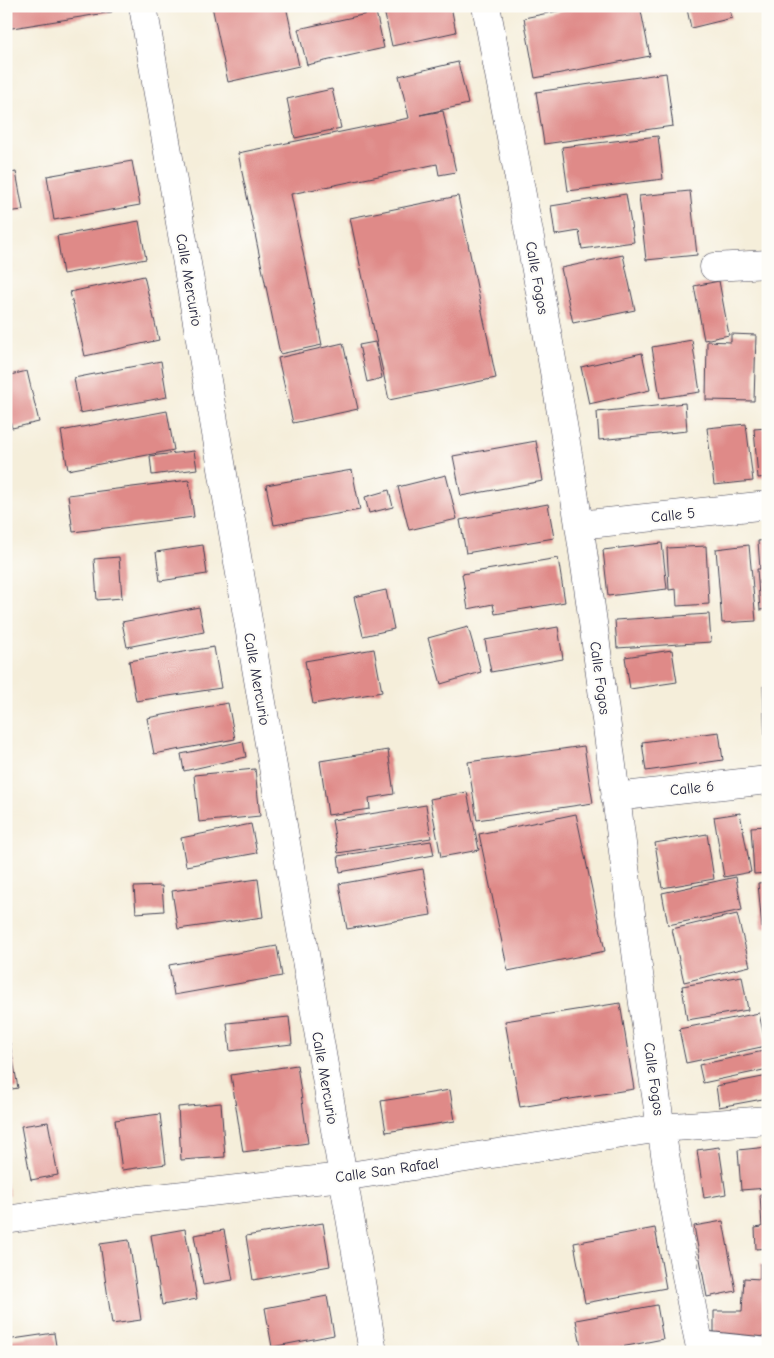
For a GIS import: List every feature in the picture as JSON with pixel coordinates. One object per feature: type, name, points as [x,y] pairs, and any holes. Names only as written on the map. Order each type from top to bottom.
[{"type":"street","name":"Calle Mercurio","points":[[143,6],[373,1352]]},
{"type":"street","name":"Calle Fogos","points":[[486,6],[538,283],[579,525],[671,1198],[700,1347]]},
{"type":"street","points":[[714,266],[768,264]]},
{"type":"street","name":"Calle 5","points":[[579,525],[768,505]]},
{"type":"street","name":"Calle 6","points":[[615,797],[768,780]]},
{"type":"street","name":"Calle San Rafael","points":[[6,1220],[140,1200],[342,1177],[661,1128],[768,1120]]},
{"type":"lane","points":[[700,1347],[768,1350]]},
{"type":"building","points":[[6,6],[111,6],[112,12],[6,29]]},
{"type":"building","points":[[212,6],[286,6],[299,66],[228,82]]},
{"type":"building","points":[[383,6],[451,6],[456,32],[392,46]]},
{"type":"building","points":[[582,6],[640,6],[650,56],[535,78],[524,18]]},
{"type":"building","points":[[698,6],[729,6],[732,18],[691,28],[687,9]]},
{"type":"building","points":[[376,12],[384,48],[307,65],[298,29]]},
{"type":"building","points":[[458,62],[468,104],[420,115],[443,111],[456,172],[439,175],[437,164],[291,194],[322,345],[280,354],[238,153],[409,118],[399,76]]},
{"type":"building","points":[[666,73],[673,126],[544,144],[536,92]]},
{"type":"building","points":[[332,89],[341,128],[295,138],[287,99]]},
{"type":"building","points":[[658,136],[663,179],[568,191],[562,147]]},
{"type":"building","points":[[132,161],[140,205],[54,220],[47,176]]},
{"type":"building","points":[[16,172],[23,210],[6,212],[6,174]]},
{"type":"building","points":[[690,191],[697,255],[646,260],[639,196]]},
{"type":"building","points":[[626,194],[634,242],[582,249],[579,231],[555,235],[551,206]]},
{"type":"building","points":[[458,196],[496,378],[389,400],[350,218]]},
{"type":"building","points":[[139,221],[146,259],[63,274],[57,236]]},
{"type":"building","points":[[623,255],[635,310],[573,323],[561,268]]},
{"type":"building","points":[[144,276],[159,340],[85,356],[70,292]]},
{"type":"building","points":[[719,281],[729,335],[704,340],[694,286]]},
{"type":"building","points":[[731,334],[756,335],[754,401],[706,400],[707,341],[731,342]]},
{"type":"building","points":[[692,340],[700,392],[660,398],[652,347]]},
{"type":"building","points":[[375,342],[382,378],[367,382],[359,345]]},
{"type":"building","points":[[343,343],[358,409],[293,423],[278,358]]},
{"type":"building","points":[[642,353],[650,390],[589,404],[581,367]]},
{"type":"building","points":[[161,361],[167,397],[80,413],[74,378]]},
{"type":"building","points":[[27,371],[39,422],[12,428],[6,405],[6,376]]},
{"type":"building","points":[[685,403],[687,431],[599,440],[597,412]]},
{"type":"building","points":[[167,411],[174,450],[68,470],[61,431]]},
{"type":"building","points":[[746,424],[753,481],[714,485],[707,428]]},
{"type":"building","points":[[768,428],[768,477],[758,478],[754,429]]},
{"type":"building","points":[[536,441],[543,481],[461,496],[453,456]]},
{"type":"building","points":[[194,451],[197,469],[152,475],[150,456]]},
{"type":"building","points":[[352,470],[360,510],[274,525],[266,485]]},
{"type":"building","points":[[446,475],[457,519],[409,530],[398,487]]},
{"type":"building","points":[[189,480],[194,517],[73,532],[68,495]]},
{"type":"building","points":[[389,490],[393,507],[369,513],[365,497]]},
{"type":"building","points":[[548,504],[554,538],[466,553],[460,520]]},
{"type":"building","points":[[768,540],[768,609],[760,610],[757,569],[760,569],[758,541]]},
{"type":"building","points":[[662,543],[667,589],[608,596],[603,550]]},
{"type":"building","points":[[203,545],[207,574],[160,581],[156,552]]},
{"type":"building","points":[[749,545],[756,621],[722,623],[716,549]]},
{"type":"building","points":[[706,546],[709,604],[677,606],[676,589],[669,590],[667,548]]},
{"type":"building","points":[[119,557],[122,598],[97,600],[94,559]]},
{"type":"building","points":[[558,558],[565,602],[495,614],[493,604],[468,609],[462,574]]},
{"type":"building","points":[[386,590],[394,629],[363,636],[354,597]]},
{"type":"building","points":[[199,607],[204,632],[127,647],[122,622]]},
{"type":"building","points":[[709,614],[711,642],[617,648],[615,620]]},
{"type":"building","points":[[468,627],[481,672],[441,684],[428,638]]},
{"type":"building","points":[[558,627],[563,659],[491,672],[485,640]]},
{"type":"building","points":[[214,647],[221,688],[136,701],[129,661]]},
{"type":"building","points":[[374,649],[382,692],[313,704],[305,661]]},
{"type":"building","points":[[672,650],[677,682],[630,689],[625,657]]},
{"type":"building","points":[[763,686],[768,686],[768,746],[765,746]]},
{"type":"building","points":[[228,703],[235,739],[154,754],[147,718]]},
{"type":"building","points":[[719,732],[723,760],[646,771],[642,742]]},
{"type":"building","points":[[243,741],[246,757],[184,771],[181,754]]},
{"type":"building","points":[[584,746],[593,803],[477,820],[468,762]]},
{"type":"building","points":[[388,750],[394,794],[369,798],[370,809],[328,815],[320,761]]},
{"type":"building","points":[[255,769],[260,816],[199,822],[194,775]]},
{"type":"building","points":[[467,792],[479,850],[441,857],[430,799]]},
{"type":"building","points":[[426,805],[431,838],[338,853],[332,820]]},
{"type":"building","points":[[740,813],[751,872],[724,877],[714,817]]},
{"type":"building","points":[[576,814],[605,951],[508,971],[479,834]]},
{"type":"building","points":[[251,824],[257,853],[186,866],[181,838]]},
{"type":"building","points":[[768,826],[768,873],[754,874],[751,827]]},
{"type":"building","points":[[707,834],[714,879],[662,888],[655,843]]},
{"type":"building","points":[[431,841],[434,855],[340,872],[338,856]]},
{"type":"building","points":[[423,869],[431,915],[347,929],[339,884]]},
{"type":"building","points":[[736,877],[742,910],[668,925],[662,893]]},
{"type":"building","points":[[258,879],[263,917],[178,929],[172,891]]},
{"type":"building","points":[[768,882],[768,927],[762,928],[758,883]]},
{"type":"building","points":[[162,886],[164,911],[136,913],[134,887]]},
{"type":"building","points":[[737,914],[750,966],[684,982],[672,929]]},
{"type":"building","points":[[277,946],[282,976],[174,995],[169,965]]},
{"type":"building","points":[[742,976],[748,1010],[687,1020],[682,986]]},
{"type":"building","points":[[620,1003],[634,1089],[520,1107],[505,1021]]},
{"type":"building","points":[[759,1013],[766,1046],[686,1063],[679,1029]]},
{"type":"building","points":[[289,1017],[292,1044],[230,1051],[227,1023]]},
{"type":"building","points":[[10,1043],[18,1088],[6,1090],[6,1044]]},
{"type":"building","points":[[768,1050],[768,1069],[703,1083],[699,1065]]},
{"type":"building","points":[[297,1065],[308,1143],[243,1152],[231,1075]]},
{"type":"building","points":[[768,1076],[768,1098],[719,1107],[716,1086]]},
{"type":"building","points":[[450,1090],[455,1121],[386,1132],[381,1101]]},
{"type":"building","points":[[221,1103],[225,1157],[181,1160],[178,1107]]},
{"type":"building","points":[[160,1114],[166,1164],[122,1170],[115,1120]]},
{"type":"building","points":[[48,1122],[58,1175],[31,1180],[21,1126]]},
{"type":"building","points":[[719,1147],[726,1194],[704,1198],[697,1150]]},
{"type":"building","points":[[768,1147],[768,1188],[741,1190],[738,1150]]},
{"type":"building","points":[[6,1183],[10,1195],[6,1196]]},
{"type":"building","points":[[760,1194],[768,1194],[768,1248],[756,1249],[755,1228],[762,1227]]},
{"type":"building","points":[[723,1221],[736,1291],[707,1297],[694,1226]]},
{"type":"building","points":[[323,1223],[330,1266],[253,1280],[246,1236]]},
{"type":"building","points":[[655,1228],[666,1288],[585,1303],[574,1243]]},
{"type":"building","points":[[185,1229],[197,1299],[162,1305],[151,1235]]},
{"type":"building","points":[[224,1230],[233,1280],[203,1285],[194,1235]]},
{"type":"building","points":[[129,1240],[141,1320],[112,1324],[100,1244]]},
{"type":"building","points":[[760,1264],[768,1265],[768,1337],[714,1338],[714,1311],[742,1311],[744,1278],[760,1279]]},
{"type":"building","points":[[327,1296],[334,1335],[272,1347],[265,1308]]},
{"type":"building","points":[[657,1305],[663,1339],[595,1352],[582,1352],[576,1320]]},
{"type":"building","points":[[54,1333],[57,1352],[6,1352],[6,1340]]}]
